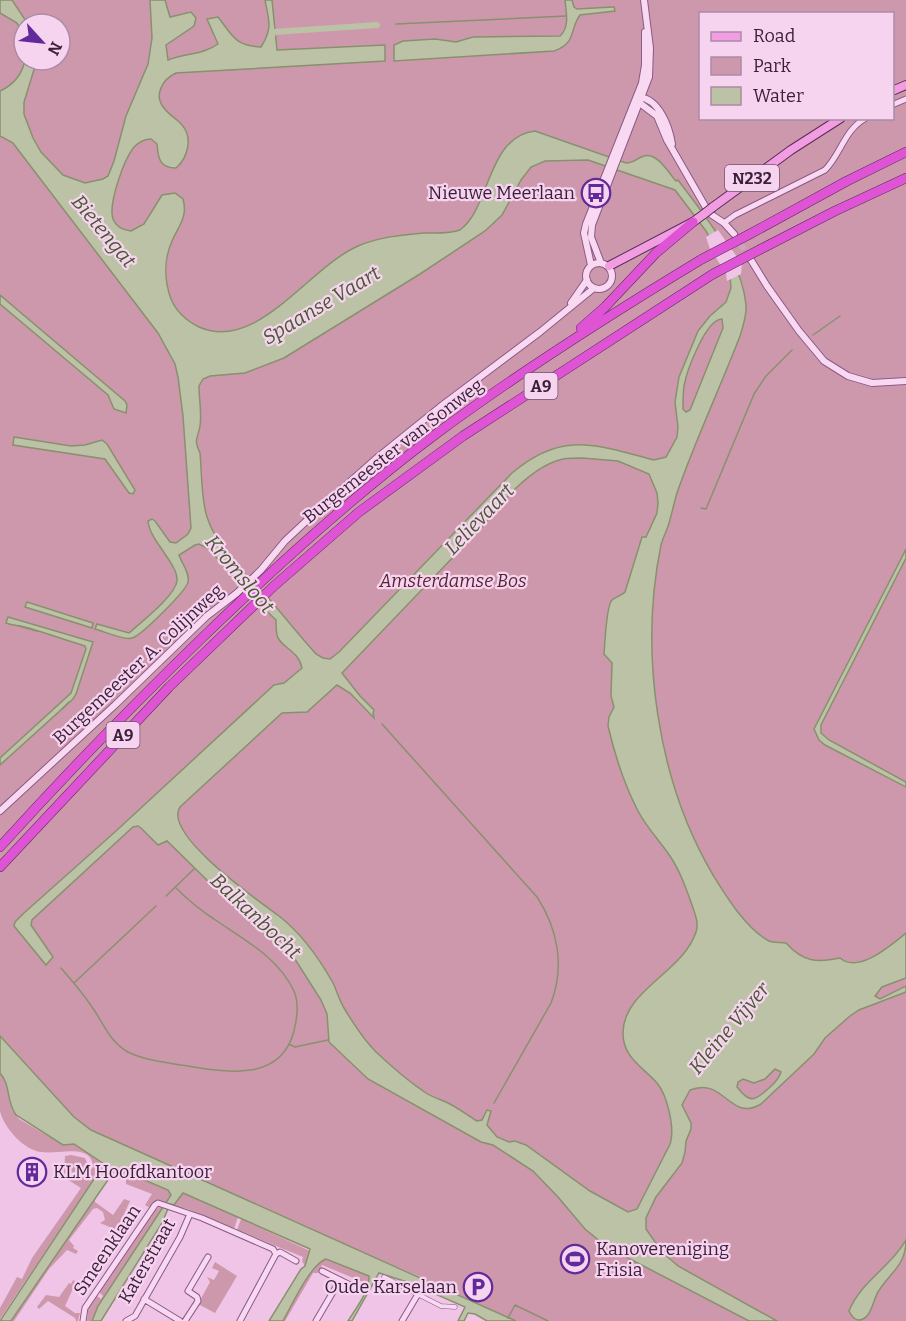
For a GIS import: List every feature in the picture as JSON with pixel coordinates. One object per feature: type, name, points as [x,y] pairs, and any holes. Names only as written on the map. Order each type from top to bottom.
[{"type":"highway","name":"Burgemeester van Sonweg","points":[[0,847],[45,796],[141,697],[238,603],[264,573],[427,441],[551,353],[702,259],[847,181],[906,153]]},
{"type":"highway","name":"Burgemeester van Sonweg","points":[[0,867],[169,687],[275,585],[359,512],[501,410],[713,274],[835,211],[906,178]]},
{"type":"highway","name":"A9","points":[[551,353],[605,307],[649,260],[693,222]]},
{"type":"main road","name":"N232","points":[[605,264],[693,222],[791,150],[837,120]]},
{"type":"street","points":[[609,174],[584,233],[591,265],[586,275],[594,288],[603,288],[610,283],[612,274],[597,256],[590,232],[617,152],[649,77],[651,67],[644,0]]},
{"type":"street","points":[[639,99],[654,111],[684,171],[710,209],[734,234]]},
{"type":"street","points":[[724,224],[735,215],[825,170],[833,162],[851,130],[864,120]]},
{"type":"street","points":[[751,260],[792,322],[824,361],[848,376],[872,383],[906,381]]},
{"type":"street","points":[[591,265],[605,264]]},
{"type":"street","name":"Burgemeester A. Colijnweg","points":[[569,306],[587,280]]},
{"type":"street","name":"Burgemeester A. Colijnweg","points":[[0,811],[115,705],[207,615],[264,573],[297,530],[378,457],[594,288]]},
{"type":"street","name":"Smeenklaan","points":[[83,1321],[86,1308],[155,1205],[163,1205],[190,1214]]},
{"type":"street","points":[[190,1214],[273,1249],[276,1254]]},
{"type":"street","name":"Katerstraat","points":[[127,1321],[135,1316],[180,1237],[190,1214]]},
{"type":"street","points":[[240,1321],[276,1254],[280,1252],[296,1261]]},
{"type":"street","points":[[185,1321],[198,1301],[197,1297],[188,1291],[207,1257]]},
{"type":"street","points":[[322,1271],[358,1288]]},
{"type":"street","points":[[384,1277],[419,1292],[441,1306],[455,1307]]},
{"type":"street","points":[[316,1321],[340,1280]]},
{"type":"street","points":[[402,1321],[419,1292]]},
{"type":"street","points":[[144,1299],[180,1321]]},
{"type":"green space","name":"Amsterdamse Bos","points":[[0,0],[906,0],[906,1321],[516,1321],[423,1278],[82,1130],[0,1044]]},
{"type":"green space","points":[[0,1073],[4,1077],[12,1110],[19,1119],[63,1145],[74,1144],[104,1164],[0,1319],[0,1308],[17,1277],[22,1279],[32,1258],[81,1188],[65,1178],[87,1174],[93,1167],[87,1155],[73,1151],[41,1152],[22,1143],[10,1131],[0,1111]]},
{"type":"green space","points":[[65,1156],[85,1158],[88,1165],[86,1170],[64,1174]]},
{"type":"green space","points":[[119,1169],[168,1190],[171,1195],[167,1202],[154,1202],[150,1208],[145,1205],[152,1194],[126,1184],[126,1179],[115,1170]]},
{"type":"green space","points":[[183,1193],[238,1217],[234,1229],[188,1209],[169,1206],[174,1204]]},
{"type":"green space","points":[[95,1196],[95,1202],[113,1215],[124,1199],[130,1201],[117,1230],[100,1223],[105,1220],[103,1212],[97,1208],[93,1209],[69,1240],[73,1248],[78,1251],[76,1254],[67,1250],[49,1269],[14,1321],[11,1321]]},
{"type":"green space","points":[[159,1207],[164,1208],[98,1306],[92,1321],[87,1321],[88,1308],[97,1296],[101,1299],[103,1296],[99,1292],[151,1214]]},
{"type":"green space","points":[[241,1219],[310,1251],[305,1266],[302,1261],[303,1257],[237,1230]]},
{"type":"green space","points":[[326,1259],[369,1276],[365,1293],[360,1293],[363,1282],[322,1265],[318,1273],[313,1273],[283,1321],[308,1277]]},
{"type":"green space","points":[[215,1262],[237,1276],[215,1313],[198,1304],[210,1282],[207,1277],[214,1280],[219,1271],[212,1268]]},
{"type":"green space","points":[[73,1280],[76,1282],[65,1306],[75,1313],[80,1313],[78,1321],[48,1301],[39,1309],[37,1307],[46,1295],[59,1297]]},
{"type":"water","points":[[0,0],[12,0],[20,12],[12,12],[12,20],[0,13]]},
{"type":"water","points":[[150,0],[165,0],[170,17],[191,12],[196,18],[194,26],[166,45],[168,60],[206,50],[218,44],[207,19],[218,17],[239,42],[261,47],[269,29],[265,0],[272,0],[277,50],[385,45],[385,61],[176,73],[164,83],[159,98],[161,103],[180,123],[187,135],[188,147],[184,159],[176,168],[171,168],[161,162],[157,144],[151,139],[144,140],[136,146],[126,161],[118,182],[113,203],[113,219],[120,228],[131,231],[144,224],[162,195],[175,193],[183,199],[184,216],[169,248],[166,277],[171,299],[176,308],[186,319],[199,327],[220,332],[241,328],[262,318],[339,257],[366,243],[382,238],[460,230],[470,220],[478,206],[498,159],[507,146],[519,136],[535,131],[626,163],[644,156],[658,160],[676,181],[678,180],[730,254],[743,288],[746,313],[740,336],[677,493],[661,545],[655,586],[652,628],[653,671],[666,757],[678,798],[694,838],[713,875],[737,911],[761,936],[771,942],[786,943],[798,954],[811,960],[840,958],[856,963],[874,956],[906,933],[906,978],[882,987],[875,996],[880,999],[906,986],[906,992],[859,1010],[850,1016],[825,1038],[814,1054],[761,1104],[742,1108],[719,1093],[702,1087],[690,1090],[682,1105],[691,1123],[691,1129],[682,1163],[656,1197],[646,1218],[646,1229],[662,1252],[678,1266],[777,1321],[749,1321],[607,1247],[585,1229],[533,1171],[493,1145],[481,1142],[368,1079],[329,1042],[327,1014],[321,1000],[280,940],[212,885],[167,841],[158,845],[141,828],[133,827],[32,920],[31,925],[53,957],[46,965],[14,926],[24,913],[274,685],[284,683],[302,668],[297,657],[279,639],[276,620],[246,591],[209,549],[199,544],[179,555],[188,575],[186,587],[144,630],[129,639],[95,629],[97,624],[129,633],[164,601],[177,581],[174,569],[154,537],[148,521],[152,519],[155,521],[170,542],[176,543],[188,534],[191,528],[178,377],[175,364],[158,333],[13,143],[0,136],[0,91],[9,86],[21,72],[33,72],[24,102],[24,114],[33,138],[41,152],[63,175],[85,183],[108,176],[126,116],[148,64],[152,38]],"holes":[[[588,160],[675,190],[706,231],[730,276],[731,288],[726,302],[698,331],[679,377],[675,402],[677,437],[666,457],[654,460],[597,446],[580,445],[564,446],[530,459],[512,473],[339,652],[330,659],[323,658],[316,654],[234,562],[212,530],[204,502],[200,453],[196,441],[201,421],[199,386],[203,379],[210,376],[245,373],[284,358],[420,274],[485,231],[502,215],[521,180],[531,167],[545,161]],[[722,319],[723,328],[690,410],[686,412],[683,409],[683,392],[689,369],[704,336],[716,321]],[[580,458],[618,461],[649,474],[657,493],[658,503],[657,513],[646,537],[642,537],[625,592],[612,600],[608,610],[604,654],[612,663],[611,696],[614,707],[608,726],[620,770],[633,801],[645,823],[677,868],[692,905],[697,925],[689,946],[679,959],[643,992],[626,1017],[623,1032],[626,1048],[634,1061],[661,1088],[669,1110],[672,1134],[671,1142],[637,1209],[628,1212],[590,1191],[526,1145],[497,1137],[487,1125],[491,1111],[487,1110],[482,1120],[477,1121],[450,1104],[426,1093],[394,1068],[376,1052],[359,1031],[342,1005],[328,974],[302,938],[279,916],[215,866],[185,833],[178,819],[180,807],[282,713],[307,712],[337,685],[350,693],[374,718],[374,710],[342,673],[481,528],[497,508],[528,477],[551,463],[563,459]],[[775,1069],[781,1072],[779,1077],[756,1098],[749,1098],[737,1087],[738,1082],[743,1079],[754,1083],[765,1079]]]},
{"type":"water","points":[[565,0],[572,0],[577,9],[614,7],[615,11],[580,15],[569,40],[554,51],[394,61],[394,45],[403,41],[435,39],[456,42],[473,37],[560,36],[566,24]]},
{"type":"water","points":[[0,295],[125,401],[126,413],[114,409],[108,395],[0,304]]},
{"type":"water","points":[[14,437],[71,446],[102,440],[107,444],[135,490],[133,494],[129,493],[105,459],[13,445]]},
{"type":"water","points":[[906,549],[906,558],[821,725],[821,733],[829,740],[906,782],[906,787],[825,745],[819,740],[814,729]]},
{"type":"water","points":[[27,602],[93,623],[92,628],[25,607]]},
{"type":"water","points":[[8,617],[93,642],[73,699],[0,765],[0,758],[71,693],[86,649],[85,646],[36,630],[6,623]]},
{"type":"water","points":[[0,1036],[74,1117],[91,1130],[516,1321],[487,1321],[468,1313],[464,1321],[458,1321],[465,1307],[413,1284],[379,1273],[352,1321],[348,1321],[365,1293],[369,1276],[326,1259],[308,1277],[283,1321],[269,1321],[305,1266],[310,1249],[183,1193],[174,1205],[170,1204],[162,1223],[101,1321],[92,1321],[98,1306],[171,1195],[168,1190],[119,1169],[112,1174],[11,1321],[0,1321],[104,1164],[74,1144],[63,1145],[16,1115],[6,1083],[0,1073]]},
{"type":"water","points":[[906,1240],[900,1263],[878,1292],[869,1314],[862,1319],[855,1319],[849,1311],[854,1300],[892,1259]]},
{"type":"pier","points":[[718,230],[742,264],[741,274],[727,281],[726,273],[710,249],[706,237]]},
{"type":"waterway","points":[[396,24],[566,16]]},
{"type":"waterway","points":[[270,39],[274,32],[377,25]]},
{"type":"waterway","points":[[813,335],[840,316]]},
{"type":"waterway","points":[[701,508],[706,509],[754,394],[766,376],[792,350]]},
{"type":"waterway","points":[[19,626],[37,631]]},
{"type":"waterway","points":[[62,709],[69,702]]},
{"type":"waterway","points":[[382,724],[537,897],[554,935],[558,976],[551,1003],[494,1103]]},
{"type":"waterway","points":[[166,896],[194,869]]},
{"type":"waterway","points":[[61,968],[85,997],[111,1037],[121,1048],[134,1055],[161,1062],[231,1071],[263,1067],[276,1060],[287,1048],[296,1021],[296,996],[287,979],[279,968],[259,950],[204,912],[175,887]]},
{"type":"waterway","points":[[74,983],[156,906]]},
{"type":"waterway","points":[[289,1044],[295,1047],[328,1040]]},
{"type":"waterway","points":[[508,1318],[515,1305],[548,1321]]},
{"type":"tunnel","points":[[736,237],[750,259]]},
{"type":"place","name":"Nieuwe Meerlaan","points":[[596,193]]},
{"type":"place","name":"KLM Hoofdkantoor","points":[[32,1172]]},
{"type":"place","name":"Kanovereniging Frisia","points":[[575,1259]]},
{"type":"place","name":"Oude Karselaan","points":[[478,1287]]},
{"type":"water label","name":"Bietengat","points":[[104,231]]},
{"type":"water label","name":"Spaanse Vaart","points":[[321,305]]},
{"type":"water label","name":"Lelievaart","points":[[479,519]]},
{"type":"water label","name":"Kromsloot","points":[[240,574]]},
{"type":"water label","name":"Balkanbocht","points":[[256,916]]},
{"type":"water label","name":"Kleine Vijver","points":[[729,1028]]}]
